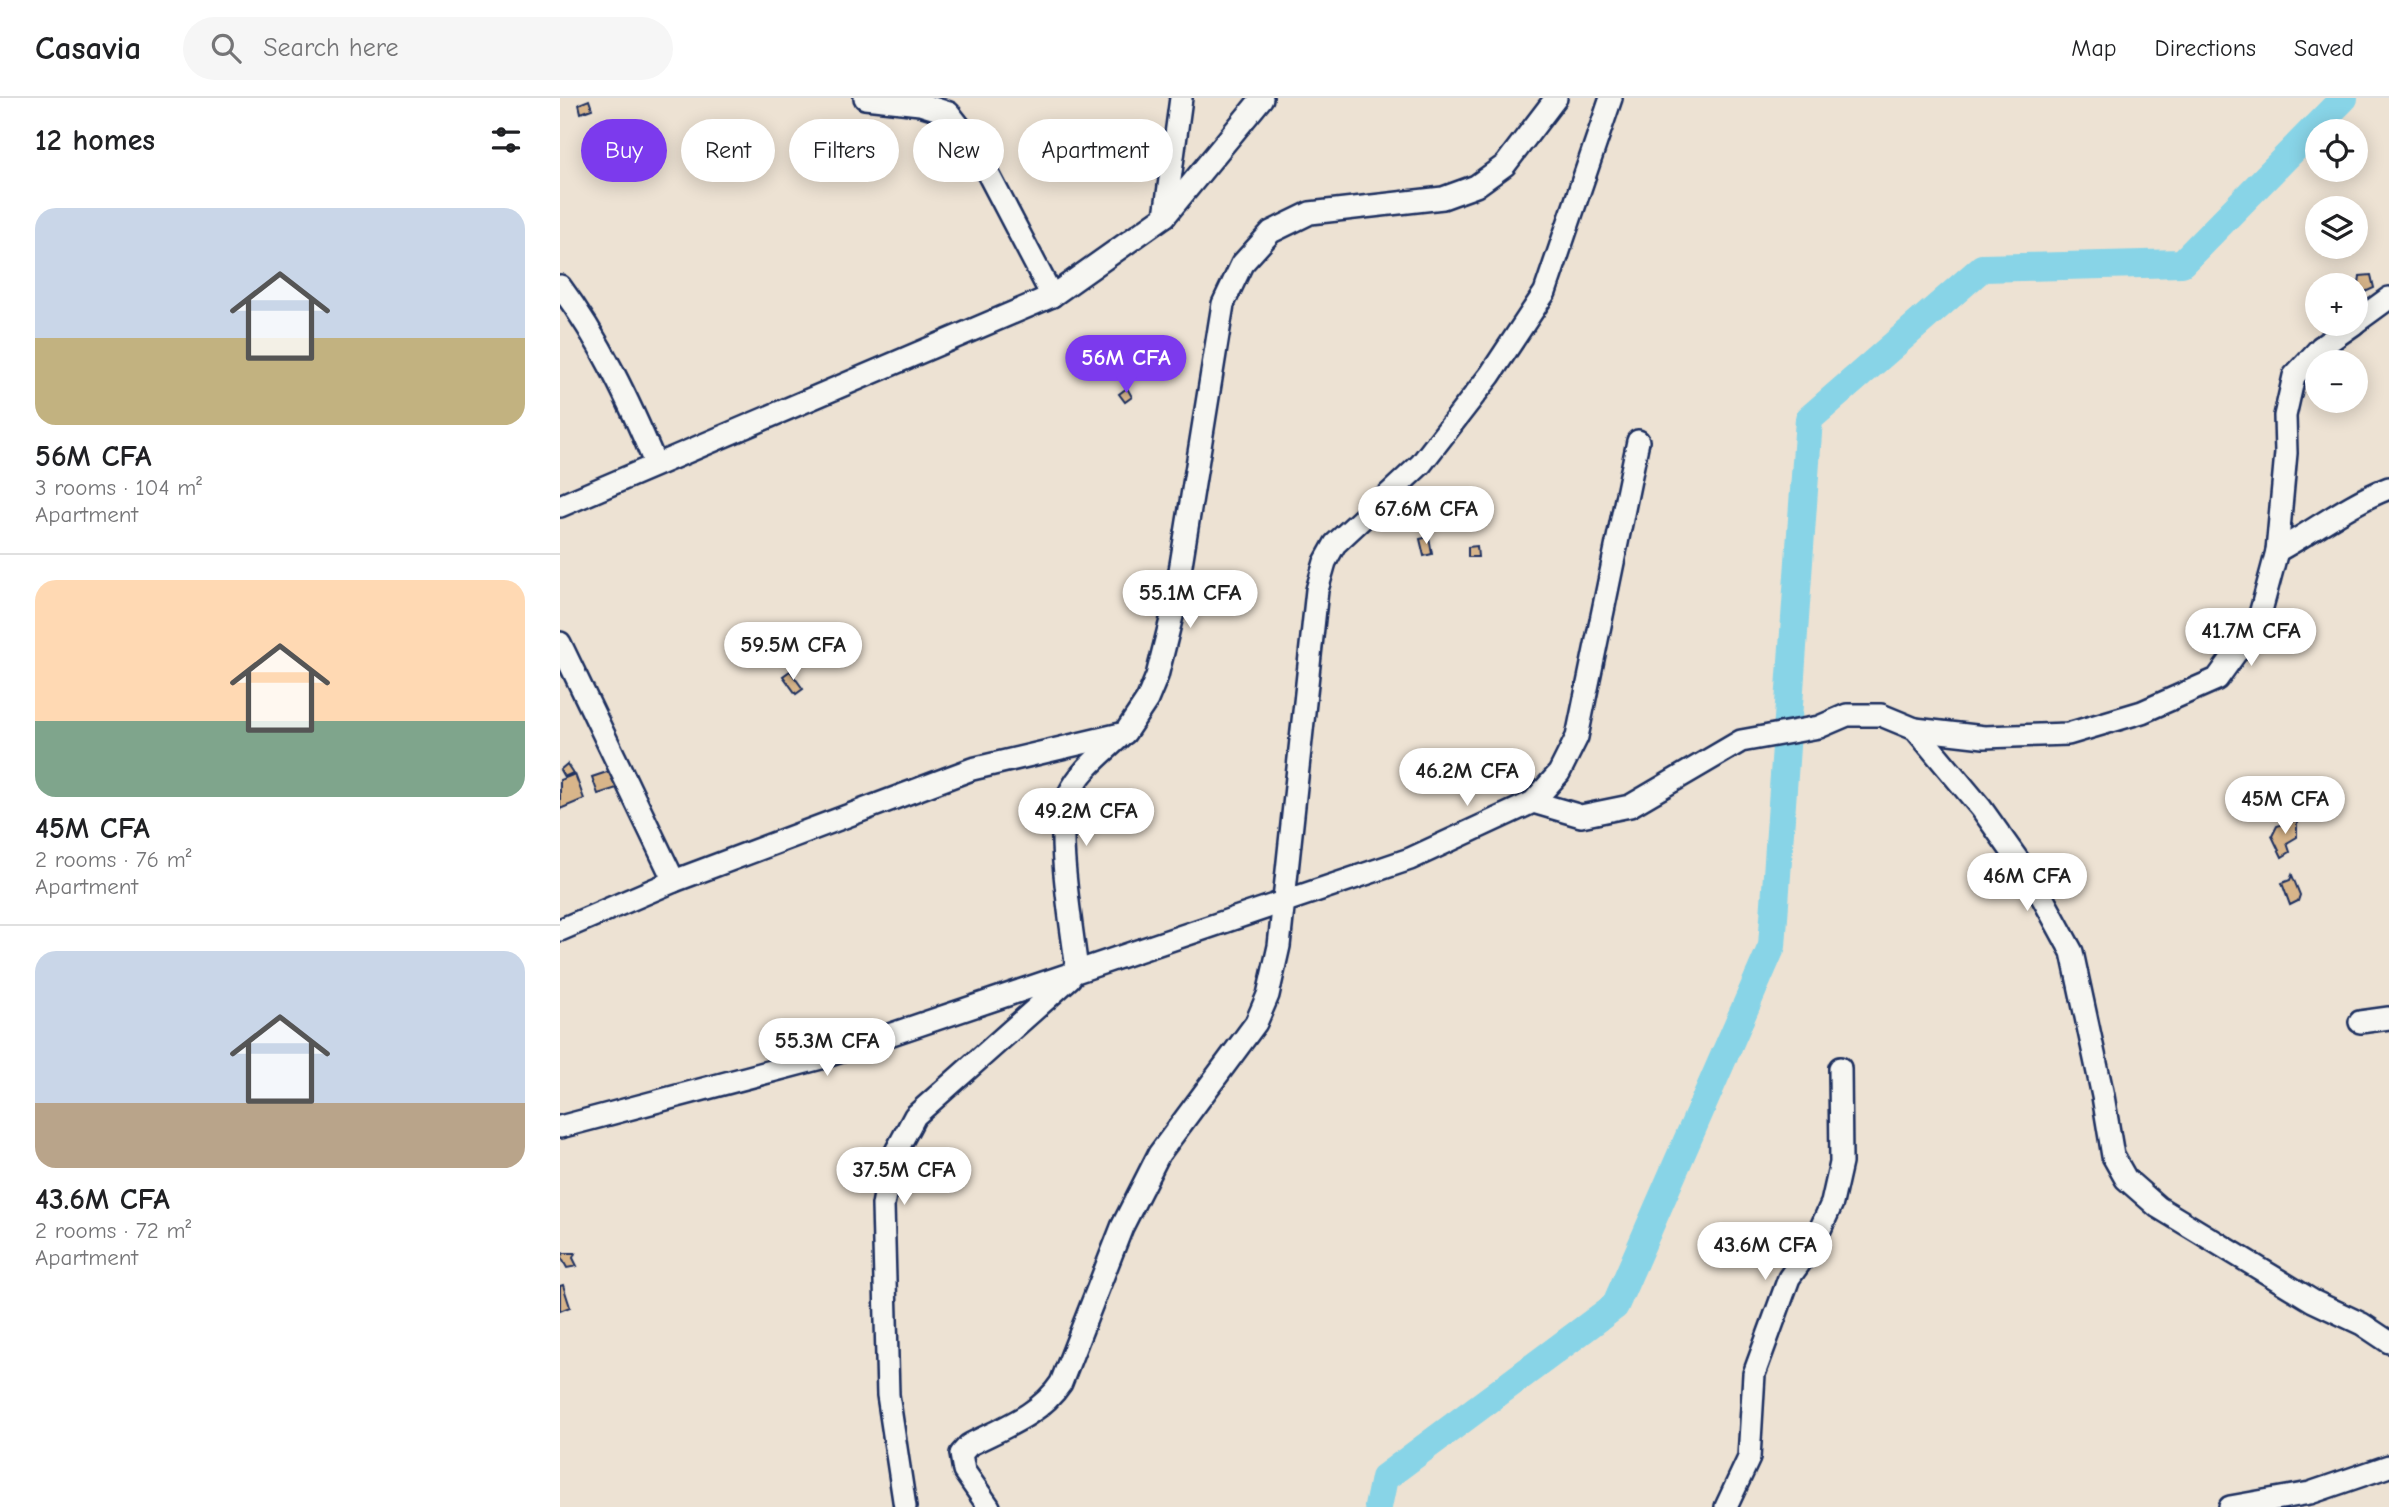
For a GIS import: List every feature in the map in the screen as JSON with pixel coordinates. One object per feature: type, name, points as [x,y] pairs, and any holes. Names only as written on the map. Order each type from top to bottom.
[{"type":"street","points":[[865,98],[920,104],[949,113],[971,141],[1052,296]]},
{"type":"street","points":[[1165,216],[1181,98]]},
{"type":"street","points":[[560,506],[655,463],[1052,296],[1165,216],[1262,98]]},
{"type":"street","points":[[1077,971],[1063,828],[1067,797],[1080,775],[1125,733],[1147,700],[1157,676],[1174,608],[1223,304],[1242,264],[1271,232],[1310,213],[1443,198],[1476,186],[1505,165],[1556,98]]},
{"type":"street","points":[[989,1507],[964,1471],[961,1454],[969,1445],[1036,1411],[1050,1399],[1061,1383],[1122,1227],[1159,1154],[1256,1023],[1268,995],[1279,946],[1317,590],[1325,562],[1335,544],[1421,464],[1490,375],[1545,292],[1611,98]]},
{"type":"street","points":[[560,286],[584,318],[623,390],[655,463]]},
{"type":"street","points":[[2368,313],[2389,298]]},
{"type":"street","points":[[1532,802],[1581,816],[1630,806],[1741,741],[1819,726],[1847,715],[1881,715],[1915,729],[1984,737],[2068,734],[2142,712],[2217,678],[2258,622],[2277,551],[2286,453],[2285,416],[2294,376],[2321,347],[2337,336]]},
{"type":"street","points":[[560,1127],[821,1058],[1282,904],[1410,859],[1532,802],[1559,773],[1577,737],[1639,441]]},
{"type":"street","points":[[2277,551],[2313,532],[2354,501],[2389,488]]},
{"type":"street","points":[[560,643],[674,881]]},
{"type":"street","points":[[1915,729],[1981,808],[2035,884],[2072,953],[2101,1084],[2113,1156],[2126,1179],[2158,1207],[2313,1301],[2362,1324],[2389,1342]]},
{"type":"street","points":[[560,930],[674,881],[972,769],[1125,733]]},
{"type":"street","points":[[905,1507],[888,1395],[883,1205],[892,1159],[915,1116],[1077,971]]},
{"type":"street","points":[[2360,1022],[2389,1018]]},
{"type":"street","points":[[1726,1507],[1749,1458],[1757,1363],[1789,1278],[1814,1242],[1832,1203],[1841,1163],[1840,1068]]},
{"type":"street","points":[[2230,1507],[2310,1493],[2389,1466]]},
{"type":"building","points":[[589,100],[592,109],[581,113],[579,104]]},
{"type":"building","points":[[2368,275],[2371,275],[2374,288],[2368,291]]},
{"type":"building","points":[[1127,388],[1132,397],[1125,402],[1119,394]]},
{"type":"building","points":[[1429,537],[1432,554],[1424,556],[1420,539]]},
{"type":"building","points":[[1477,546],[1478,557],[1468,557],[1468,547]]},
{"type":"building","points":[[790,671],[803,689],[796,694],[783,676]]},
{"type":"building","points":[[567,764],[573,773],[564,777],[560,770]]},
{"type":"building","points":[[610,771],[619,783],[617,788],[598,794],[592,777]]},
{"type":"building","points":[[575,774],[584,799],[560,809],[560,780]]},
{"type":"building","points":[[2297,820],[2297,837],[2287,843],[2290,852],[2282,857],[2272,836],[2277,826]]},
{"type":"building","points":[[2292,875],[2300,895],[2298,901],[2290,905],[2282,883],[2290,880]]},
{"type":"building","points":[[564,1253],[575,1253],[573,1258],[577,1266],[567,1268],[561,1257]]},
{"type":"building","points":[[563,1285],[570,1307],[560,1311],[560,1286]]},
{"type":"waterway","points":[[1378,1507],[1384,1478],[1615,1306],[1772,946],[1809,419],[1982,268],[2182,263],[2344,98]]}]
